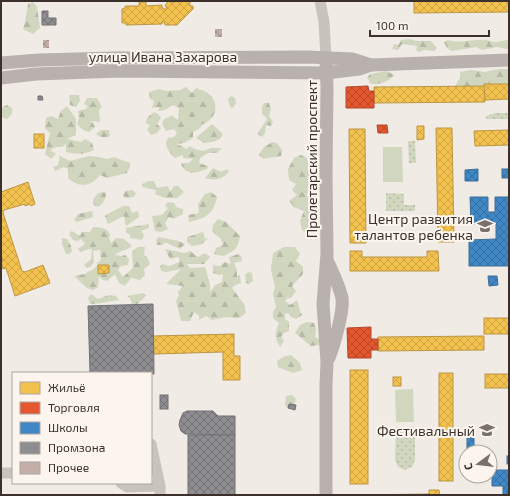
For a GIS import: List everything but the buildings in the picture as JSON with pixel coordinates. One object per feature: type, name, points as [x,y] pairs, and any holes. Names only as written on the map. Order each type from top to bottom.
[{"type":"main road","name":"улица Ивана Захарова","points":[[1,63],[39,60],[114,58],[308,57],[352,60],[371,64]]},
{"type":"main road","name":"Пролетарский проспект","points":[[326,58],[327,259],[323,300],[327,362],[326,495]]},
{"type":"main road","points":[[371,64],[509,60]]},
{"type":"main road","name":"улица Ивана Захарова","points":[[1,78],[36,74],[120,71],[326,73],[359,69],[371,64]]},
{"type":"main road","name":"Пролетарский проспект","points":[[327,259],[341,294],[342,308],[327,362]]},
{"type":"main road","points":[[341,294],[332,291],[325,293],[323,300],[325,309],[332,312],[342,308]]},
{"type":"street","points":[[320,1],[324,22],[326,58]]},
{"type":"street","points":[[123,484],[127,486],[160,491],[152,449]]},
{"type":"street","points":[[1,473],[12,473]]},
{"type":"green space","points":[[33,2],[37,7],[40,28],[33,34],[23,29],[28,4]]},
{"type":"green space","points":[[410,39],[416,41],[431,41],[437,48],[434,51],[425,50],[418,52],[416,50],[417,46],[402,44],[398,50],[392,49],[394,44],[398,45],[401,40]]},
{"type":"green space","points":[[448,40],[458,42],[487,40],[496,42],[509,40],[509,50],[497,47],[482,50],[476,47],[452,51],[447,48],[444,42]]},
{"type":"green space","points":[[498,69],[509,69],[509,84],[455,86],[460,78],[460,72],[471,70],[485,72]]},
{"type":"green space","points":[[387,71],[394,75],[389,80],[384,82],[371,84],[367,78],[370,74]]},
{"type":"green space","points":[[186,87],[192,93],[196,88],[209,94],[213,99],[215,108],[212,117],[193,132],[193,138],[184,143],[177,144],[187,149],[189,146],[203,151],[211,148],[222,148],[217,153],[208,153],[200,158],[199,163],[208,166],[207,169],[199,172],[189,172],[183,168],[181,164],[189,163],[193,159],[183,158],[183,155],[175,158],[167,147],[166,142],[168,138],[174,137],[177,133],[174,129],[166,131],[162,124],[164,119],[172,116],[178,120],[179,108],[173,105],[165,110],[158,111],[159,107],[152,108],[154,101],[150,99],[149,92],[159,89],[167,91],[180,90]]},
{"type":"green space","points":[[69,95],[79,95],[80,101],[76,107],[70,105]]},
{"type":"green space","points":[[231,96],[235,98],[236,103],[233,108],[230,107],[228,99]]},
{"type":"green space","points":[[87,98],[97,98],[102,107],[99,110],[100,122],[90,121],[95,127],[89,132],[83,130],[77,124],[79,118],[78,111],[86,109],[88,106],[84,104]]},
{"type":"green space","points":[[264,103],[269,103],[271,109],[269,116],[273,122],[271,126],[266,125],[265,133],[262,137],[258,134],[267,118],[262,114],[262,107]]},
{"type":"green space","points":[[7,105],[12,108],[12,114],[7,119],[1,117],[1,108]]},
{"type":"green space","points":[[67,106],[76,119],[76,135],[67,139],[81,142],[85,139],[92,143],[94,150],[80,154],[66,152],[66,144],[62,147],[56,147],[50,150],[56,154],[51,159],[45,154],[50,133],[45,128],[46,118],[51,116],[58,119],[61,111]]},
{"type":"green space","points":[[154,112],[161,118],[157,124],[161,128],[157,133],[151,135],[147,129],[150,125],[145,123],[148,117]]},
{"type":"green space","points":[[495,113],[509,113],[509,119],[486,119],[486,116]]},
{"type":"green space","points":[[212,124],[223,134],[220,139],[213,142],[204,143],[196,138]]},
{"type":"green space","points":[[101,130],[109,130],[110,136],[103,137],[96,134]]},
{"type":"green space","points":[[408,141],[415,141],[416,163],[409,163]]},
{"type":"green space","points":[[272,142],[277,143],[282,150],[281,156],[263,159],[259,155],[263,148]]},
{"type":"green space","points":[[383,147],[402,147],[403,182],[383,182]]},
{"type":"green space","points":[[301,155],[307,158],[311,175],[307,196],[311,202],[309,211],[313,216],[315,226],[308,233],[302,230],[300,221],[304,211],[294,207],[289,201],[297,195],[292,190],[296,184],[289,180],[288,169],[294,158]]},
{"type":"green space","points":[[60,156],[70,161],[89,156],[107,159],[114,157],[130,163],[130,167],[127,173],[107,178],[100,175],[89,184],[80,185],[68,178],[68,169],[64,167],[55,171],[53,167],[58,165]]},
{"type":"green space","points":[[213,168],[221,172],[227,169],[229,172],[218,179],[205,178]]},
{"type":"green space","points":[[148,181],[154,181],[157,188],[168,186],[170,192],[174,186],[178,186],[184,192],[177,198],[165,198],[155,194],[156,190],[142,187],[142,184]]},
{"type":"green space","points":[[133,190],[136,194],[133,197],[127,198],[123,196],[125,191]]},
{"type":"green space","points":[[102,192],[106,193],[105,197],[103,203],[98,207],[94,205],[93,200],[97,194]]},
{"type":"green space","points":[[211,192],[217,197],[211,212],[200,219],[189,222],[188,215],[199,213],[198,204],[205,194]]},
{"type":"green space","points":[[386,193],[404,194],[404,205],[415,205],[415,211],[386,211]]},
{"type":"green space","points":[[168,202],[174,203],[176,207],[183,209],[183,214],[173,219],[169,217],[165,223],[168,229],[161,232],[155,231],[152,216],[162,215],[168,208],[165,206]]},
{"type":"green space","points":[[123,206],[129,206],[132,213],[138,211],[139,217],[126,226],[124,216],[108,224],[105,216]]},
{"type":"green space","points":[[92,211],[93,217],[77,222],[74,220],[78,214]]},
{"type":"green space","points":[[218,219],[226,222],[240,236],[235,249],[224,256],[214,254],[216,248],[223,245],[221,239],[212,231],[213,225]]},
{"type":"green space","points":[[149,224],[149,228],[141,231],[144,235],[142,240],[130,238],[130,235],[126,232],[126,228]]},
{"type":"green space","points":[[93,227],[103,228],[109,232],[111,243],[116,238],[124,239],[132,246],[115,255],[125,255],[129,259],[128,265],[121,266],[118,270],[123,277],[133,268],[132,251],[138,247],[145,247],[144,255],[147,257],[150,264],[144,269],[145,275],[140,280],[131,278],[125,286],[119,283],[115,274],[108,281],[103,280],[99,276],[98,287],[93,290],[87,288],[74,276],[91,271],[101,260],[100,250],[93,251],[94,261],[90,267],[87,268],[84,265],[91,259],[92,249],[80,252],[78,249],[85,244],[81,239],[78,241],[73,240],[70,235],[69,239],[70,232],[72,231],[80,236],[82,232],[90,232]]},
{"type":"green space","points":[[203,232],[205,239],[208,238],[202,244],[192,246],[187,242],[187,237]]},
{"type":"green space","points":[[158,237],[179,241],[185,244],[180,249],[166,242],[162,245],[157,245],[156,241]]},
{"type":"green space","points":[[62,238],[67,239],[71,246],[72,252],[69,254],[66,254],[62,244]]},
{"type":"green space","points":[[284,247],[295,247],[300,254],[296,261],[303,267],[303,274],[292,286],[296,291],[291,298],[288,298],[285,301],[290,305],[297,300],[302,315],[296,319],[291,317],[288,313],[285,314],[285,319],[289,322],[289,331],[284,333],[281,337],[284,341],[280,347],[276,335],[279,323],[273,318],[273,312],[276,307],[273,294],[275,287],[271,270],[273,253]]},
{"type":"green space","points":[[165,249],[185,253],[190,251],[198,257],[205,253],[210,257],[204,264],[187,264],[190,268],[205,267],[210,284],[210,292],[215,285],[222,282],[223,274],[219,275],[213,273],[213,265],[220,266],[225,262],[231,264],[229,257],[239,254],[242,261],[234,263],[237,270],[237,277],[240,275],[241,283],[232,288],[244,304],[246,313],[239,318],[225,317],[212,320],[206,316],[199,320],[199,316],[194,312],[190,321],[181,321],[176,301],[179,295],[178,292],[183,286],[166,284],[181,269],[166,272],[161,271],[160,267],[162,264],[170,266],[179,262],[179,257],[170,259]]},
{"type":"green space","points":[[248,272],[252,273],[253,281],[249,284],[246,283],[245,275]]},
{"type":"green space","points":[[143,293],[146,295],[136,305],[132,304],[130,298],[127,296]]},
{"type":"green space","points":[[91,294],[98,299],[109,295],[116,296],[119,300],[90,304],[88,298]]},
{"type":"green space","points":[[307,322],[314,323],[316,329],[315,337],[319,339],[319,345],[311,346],[295,333],[300,325]]},
{"type":"green space","points":[[291,355],[300,363],[302,370],[293,373],[278,367],[277,361],[283,357]]},
{"type":"green space","points":[[413,389],[414,422],[396,422],[395,390]]},
{"type":"green space","points":[[292,395],[296,399],[294,405],[289,404],[288,408],[285,405],[286,396]]},
{"type":"green space","points":[[396,427],[415,427],[415,460],[412,467],[405,470],[398,467],[395,460]]},
{"type":"place","name":"Центр развития талантов ребенка","points":[[485,226]]},
{"type":"place","name":"Фестивальный","points":[[487,430]]}]
